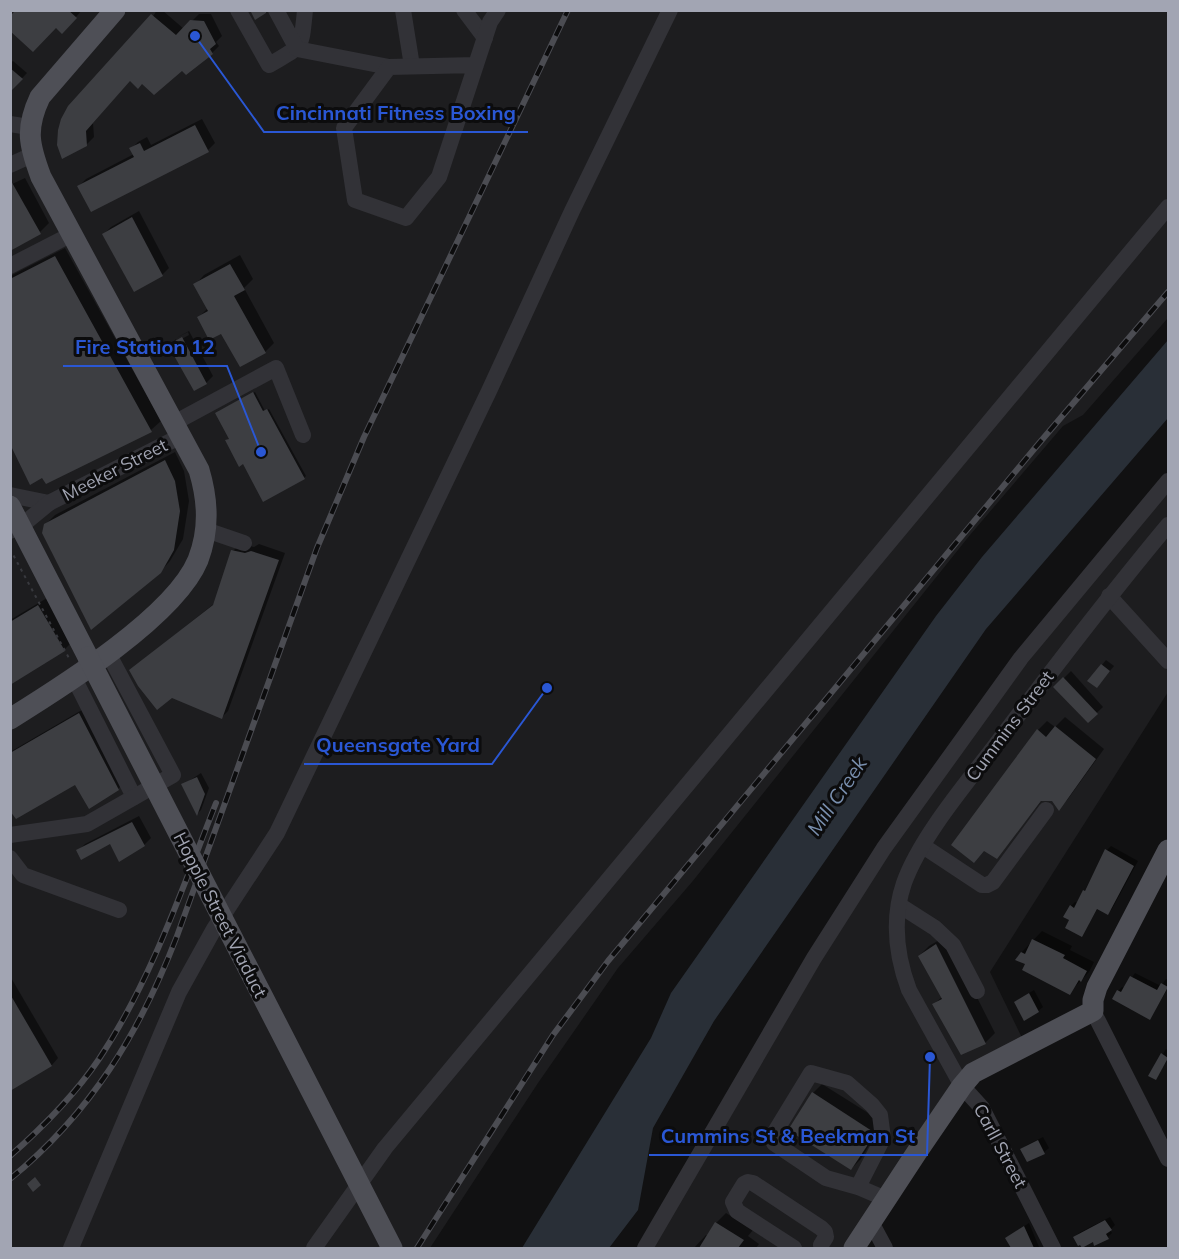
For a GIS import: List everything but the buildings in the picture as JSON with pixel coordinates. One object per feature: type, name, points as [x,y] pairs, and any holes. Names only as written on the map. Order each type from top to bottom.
[{"type":"main road","points":[[10,719],[108,653],[171,600],[182,588],[198,560],[206,530],[205,490],[199,470],[41,177],[20,126],[40,97],[115,10]]},
{"type":"main road","name":"Hopple Street Viaduct","points":[[10,506],[16,528],[49,581],[392,1248]]},
{"type":"main road","points":[[854,1248],[973,1073],[1093,1011],[1093,1000],[1098,987],[1168,850]]},
{"type":"street","points":[[238,10],[269,65],[297,49],[301,44],[305,10]]},
{"type":"street","points":[[276,10],[297,49]]},
{"type":"street","points":[[403,10],[412,66]]},
{"type":"street","points":[[464,10],[485,38]]},
{"type":"street","points":[[389,67],[344,128],[355,200],[406,218],[439,177],[490,22],[498,10]]},
{"type":"street","points":[[71,1248],[179,992],[214,929],[277,833],[489,391],[572,211],[670,10]]},
{"type":"street","points":[[297,49],[389,67],[476,65]]},
{"type":"street","points":[[10,165],[32,155]]},
{"type":"street","points":[[314,1248],[393,1139],[1168,207]]},
{"type":"street","points":[[10,266],[72,234]]},
{"type":"street","name":"Meeker Street","points":[[16,528],[49,503],[178,430],[276,368],[303,435]]},
{"type":"street","points":[[645,1248],[814,958],[884,848],[1021,658],[1168,481]]},
{"type":"street","name":"Meeker Street","points":[[10,495],[49,503]]},
{"type":"street","name":"Cummins Street","points":[[898,948],[898,905],[908,874],[923,846],[957,797],[1109,596],[1168,525]]},
{"type":"street","points":[[206,530],[244,543]]},
{"type":"street","points":[[1109,596],[1168,661]]},
{"type":"street","points":[[10,835],[87,824],[173,775],[108,653]]},
{"type":"street","points":[[75,676],[134,797]]},
{"type":"street","points":[[923,846],[982,885],[987,885],[993,882],[1046,810]]},
{"type":"street","points":[[10,858],[23,875],[119,910]]},
{"type":"street","points":[[898,905],[935,928],[952,945],[977,991]]},
{"type":"street","name":"Carll Street","points":[[898,948],[909,990],[962,1086],[982,1108],[1053,1248]]},
{"type":"street","points":[[1093,1011],[1165,1139],[1168,1159]]},
{"type":"street","points":[[858,1186],[883,1138],[880,1115],[847,1083],[812,1073],[772,1137],[774,1143],[826,1178],[858,1186],[886,1199]]},
{"type":"street","points":[[794,1248],[736,1211],[732,1202],[744,1184],[753,1183],[821,1228],[826,1237],[822,1247]]},
{"type":"street","points":[[871,1222],[885,1248]]},
{"type":"path","points":[[10,549],[75,676]]},
{"type":"shaded area","points":[[10,11],[1168,11],[1168,318],[1083,415],[1063,426],[970,535],[692,882],[618,968],[538,1083],[430,1248],[11,1248]]},
{"type":"shaded area","points":[[1168,481],[1168,692],[990,972],[1026,1046],[973,1073],[854,1248],[645,1248],[884,848]]},
{"type":"water","name":"Mill Creek","points":[[1168,340],[1168,418],[986,629],[714,1021],[653,1128],[638,1210],[609,1248],[522,1248],[651,1038],[671,993],[936,616],[982,557]]},
{"type":"railway","points":[[10,1179],[39,1154],[89,1098],[110,1069],[147,1005],[177,936],[317,548],[364,437],[568,10]]},
{"type":"railway","points":[[417,1248],[553,1035],[608,961],[1035,448],[1168,292]]},
{"type":"railway","points":[[10,1156],[69,1098],[99,1059],[118,1029],[164,934],[216,803]]},
{"type":"place","name":"Cincinnati Fitness Boxing","points":[[195,36]]},
{"type":"place","name":"Fire Station 12","points":[[261,452]]},
{"type":"place","name":"Queensgate Yard","points":[[547,688]]},
{"type":"place","name":"Cummins St & Beekman St","points":[[930,1057]]}]
